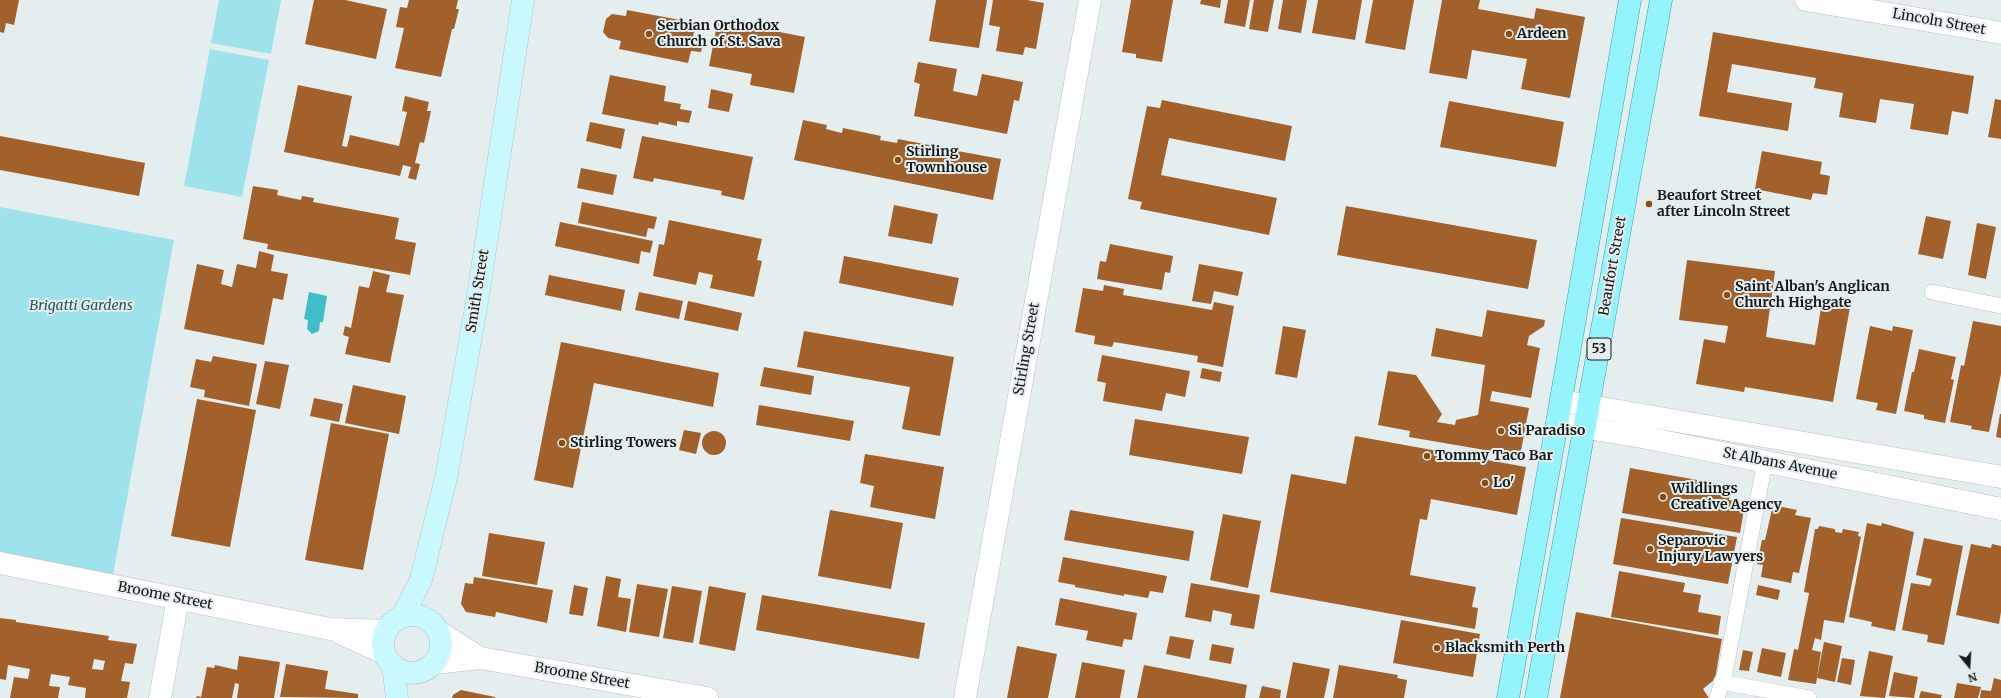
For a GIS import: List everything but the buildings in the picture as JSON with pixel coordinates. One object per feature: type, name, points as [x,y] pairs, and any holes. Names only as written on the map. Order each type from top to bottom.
[{"type":"main road","name":"Beaufort Street","points":[[1508,698],[1630,0]]},
{"type":"main road","name":"Beaufort Street","points":[[1536,698],[1661,0]]},
{"type":"street","name":"Smith Street","points":[[394,624],[421,580],[446,478],[478,296],[523,0]]},
{"type":"street","name":"Stirling Street","points":[[965,698],[1090,0]]},
{"type":"street","name":"Lincoln Street","points":[[1806,0],[2001,33]]},
{"type":"street","name":"St Albans Avenue","points":[[1561,401],[2001,477]]},
{"type":"street","name":"St Albans Avenue","points":[[1557,423],[1765,461],[2001,509]]},
{"type":"street","name":"Broome Street","points":[[0,563],[330,628],[394,624]]},
{"type":"street","name":"Smith Street","points":[[421,580],[433,626]]},
{"type":"street","points":[[160,698],[178,599]]},
{"type":"street","points":[[397,698],[389,659],[383,640],[394,624],[412,615],[433,626],[441,642],[440,654],[426,668],[407,698]]},
{"type":"street","name":"Broome Street","points":[[433,626],[480,658]]},
{"type":"street","name":"Broome Street","points":[[330,628],[389,659]]},
{"type":"street","name":"Broome Street","points":[[426,668],[480,658],[707,698]]},
{"type":"street","points":[[389,659],[400,670],[409,673],[426,668]]},
{"type":"lane","points":[[1932,292],[2001,306]]},
{"type":"lane","points":[[1717,698],[1722,682],[1765,461]]},
{"type":"lane","points":[[1722,682],[1809,698]]},
{"type":"green space","points":[[219,0],[281,0],[271,54],[211,43]]},
{"type":"green space","points":[[210,49],[269,60],[242,197],[184,186]]},
{"type":"green space","name":"Brigatti Gardens","points":[[0,207],[174,240],[111,586],[0,563]]},
{"type":"shaded area","points":[[309,292],[327,296],[323,322],[320,322],[319,331],[312,334],[307,329],[308,320],[304,319]]},
{"type":"place","name":"Serbian Orthodox Church of St. Sava","points":[[649,34]]},
{"type":"place","name":"Ardeen","points":[[1509,34]]},
{"type":"place","name":"Stirling Townhouse","points":[[898,160]]},
{"type":"place","name":"Beaufort Street after Lincoln Street","points":[[1649,204]]},
{"type":"place","name":"Saint Alban's Anglican Church Highgate","points":[[1727,295]]},
{"type":"place","name":"Si Paradiso","points":[[1501,431]]},
{"type":"place","name":"Stirling Towers","points":[[562,443]]},
{"type":"place","name":"Tommy Taco Bar","points":[[1427,456]]},
{"type":"place","name":"Lo'","points":[[1485,483]]},
{"type":"place","name":"Wildlings Creative Agency","points":[[1663,497]]},
{"type":"place","name":"Separovic Injury Lawyers","points":[[1650,549]]},
{"type":"place","name":"Blacksmith Perth","points":[[1437,648]]}]
